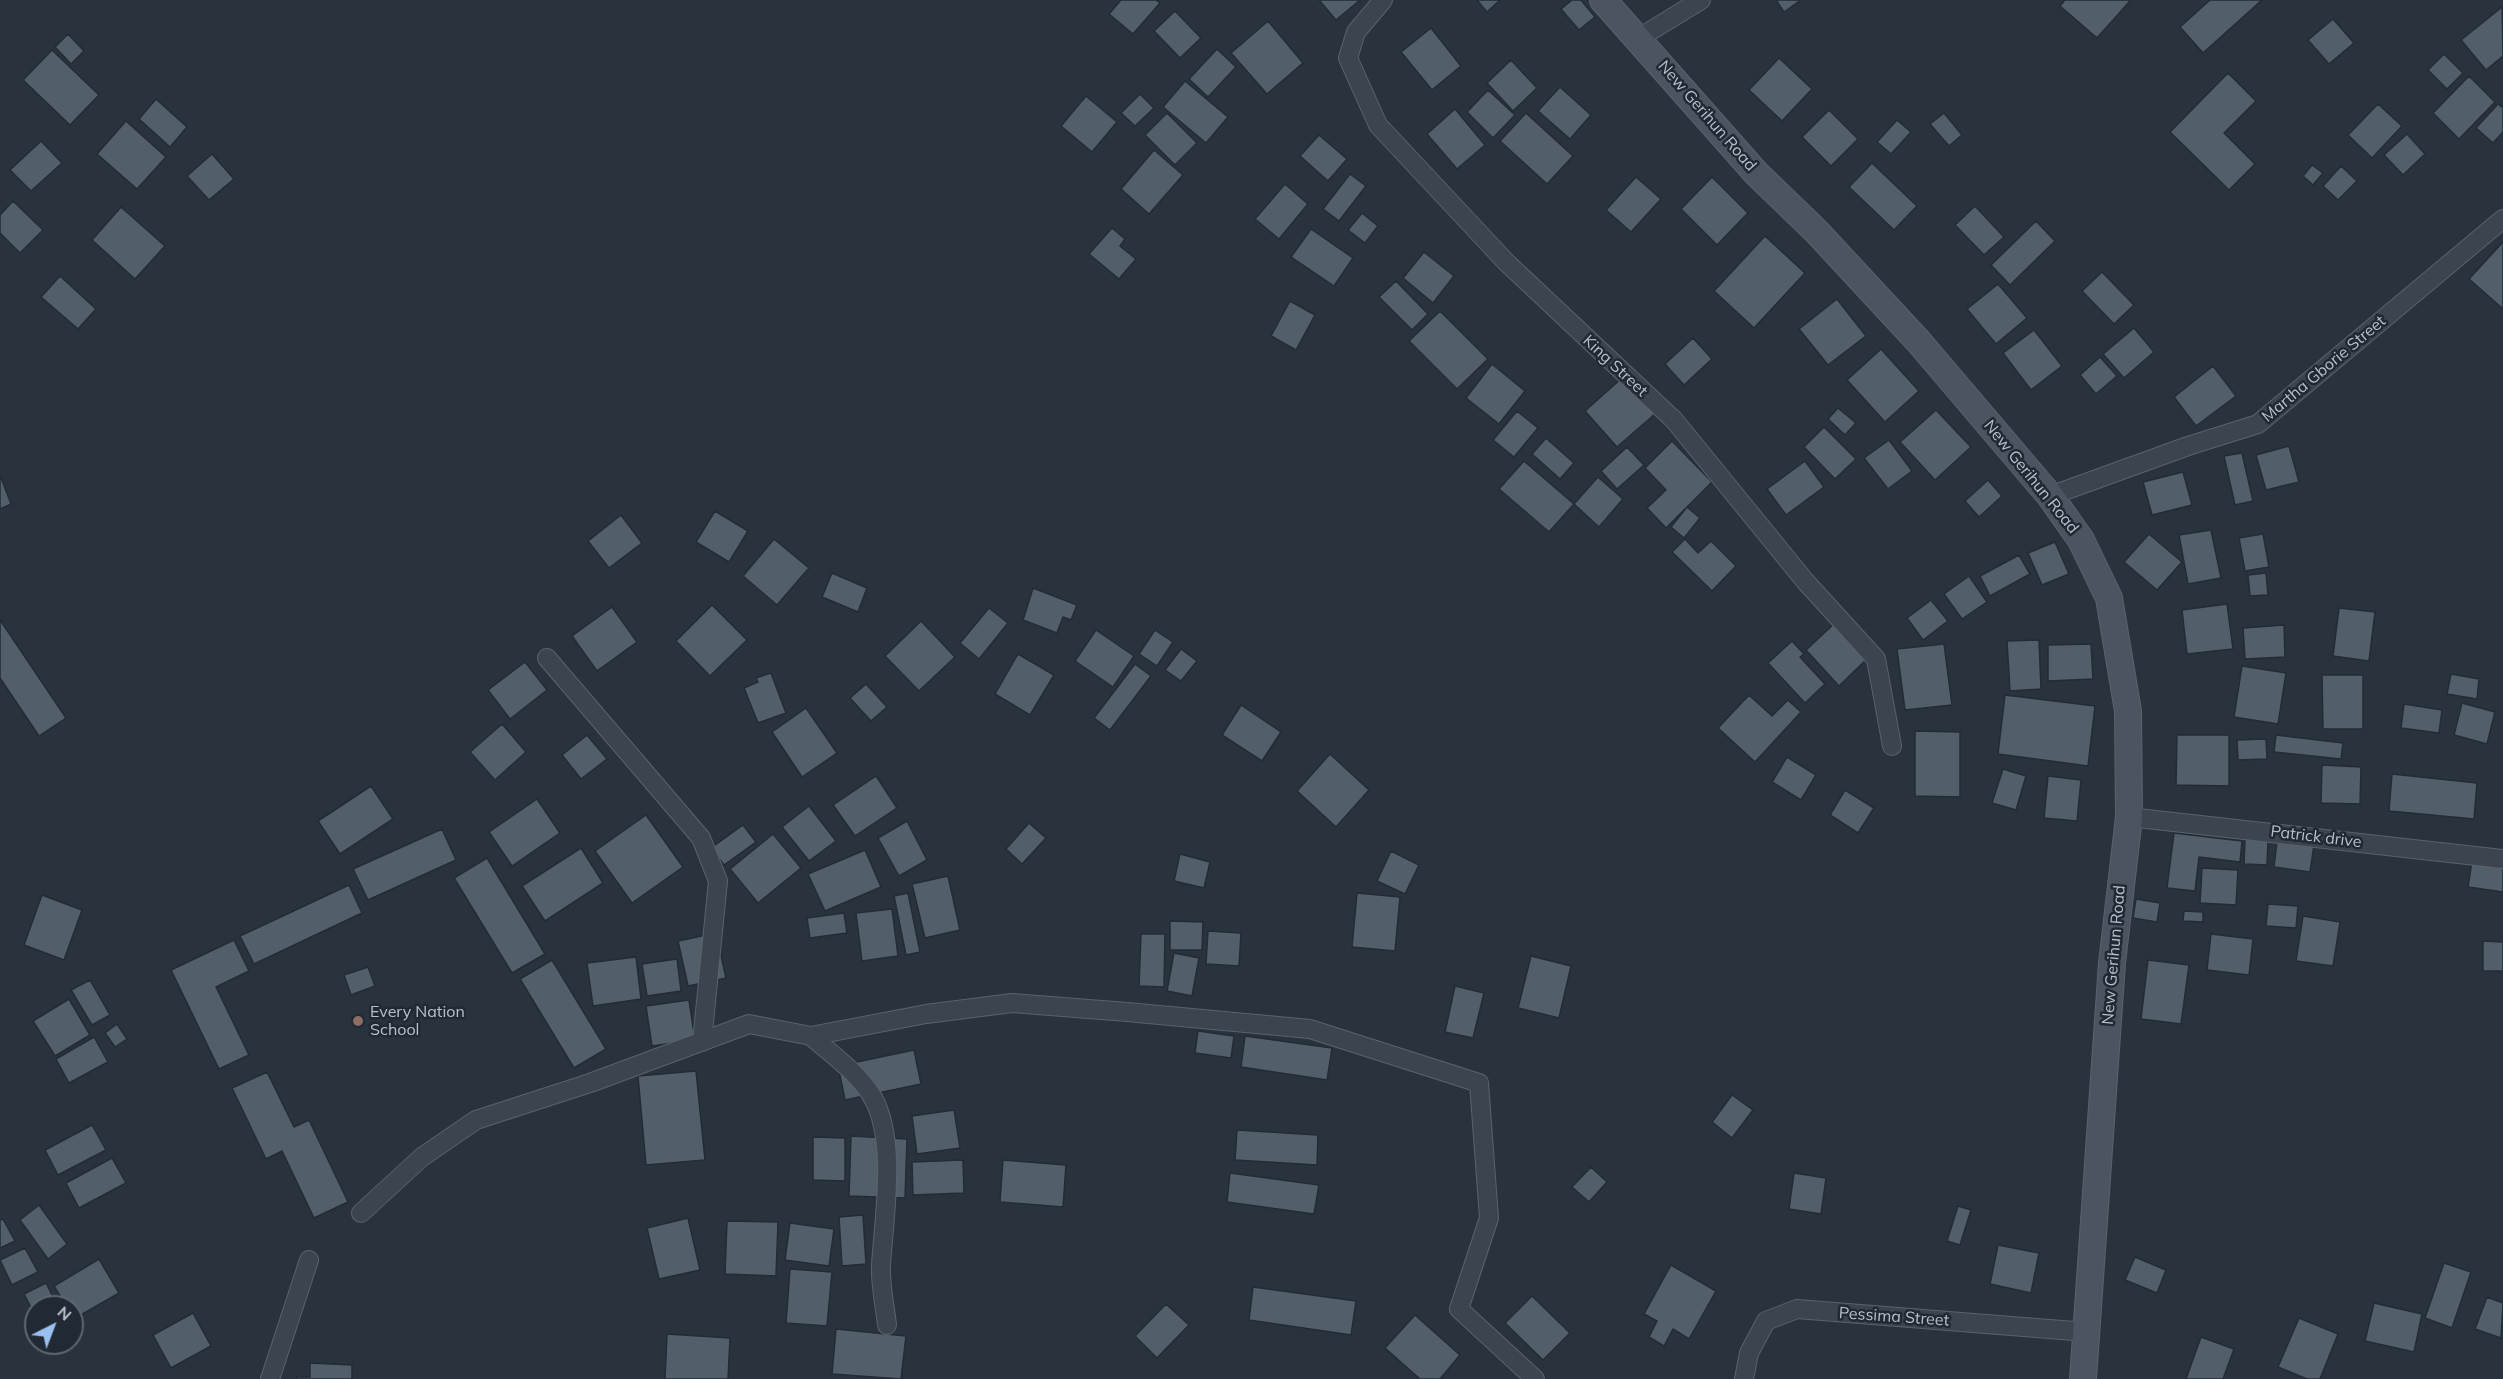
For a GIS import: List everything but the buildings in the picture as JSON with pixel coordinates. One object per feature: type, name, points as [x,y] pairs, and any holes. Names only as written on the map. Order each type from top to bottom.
[{"type":"street","name":"King Street","points":[[1383,0],[1356,32],[1348,58],[1378,125],[1506,262],[1674,420],[1805,582],[1876,659],[1892,746]]},
{"type":"street","name":"New Gerihun Road","points":[[1603,0],[1756,173],[1817,232],[1919,342],[2050,496],[2081,540],[2109,598],[2127,711],[2129,817],[2112,963],[2083,1379]]},
{"type":"street","points":[[1639,38],[1701,0]]},
{"type":"street","name":"Martha Gborie Street","points":[[2050,496],[2188,446],[2258,424],[2503,219]]},
{"type":"street","points":[[547,658],[702,838],[718,881],[702,1042]]},
{"type":"street","name":"Patrick drive","points":[[2129,817],[2503,858]]},
{"type":"street","points":[[361,1213],[422,1157],[476,1120],[590,1083],[749,1024],[811,1036],[926,1014],[1012,1003],[1310,1029],[1479,1083],[1489,1218],[1459,1309],[1535,1379]]},
{"type":"street","points":[[811,1036],[855,1076],[873,1098],[884,1132],[888,1197],[881,1268],[887,1325]]},
{"type":"street","points":[[270,1379],[309,1260]]},
{"type":"street","name":"Pessima Street","points":[[1744,1379],[1749,1353],[1766,1321],[1797,1309],[2087,1332]]},
{"type":"place","name":"Every Nation School","points":[[358,1021]]}]
